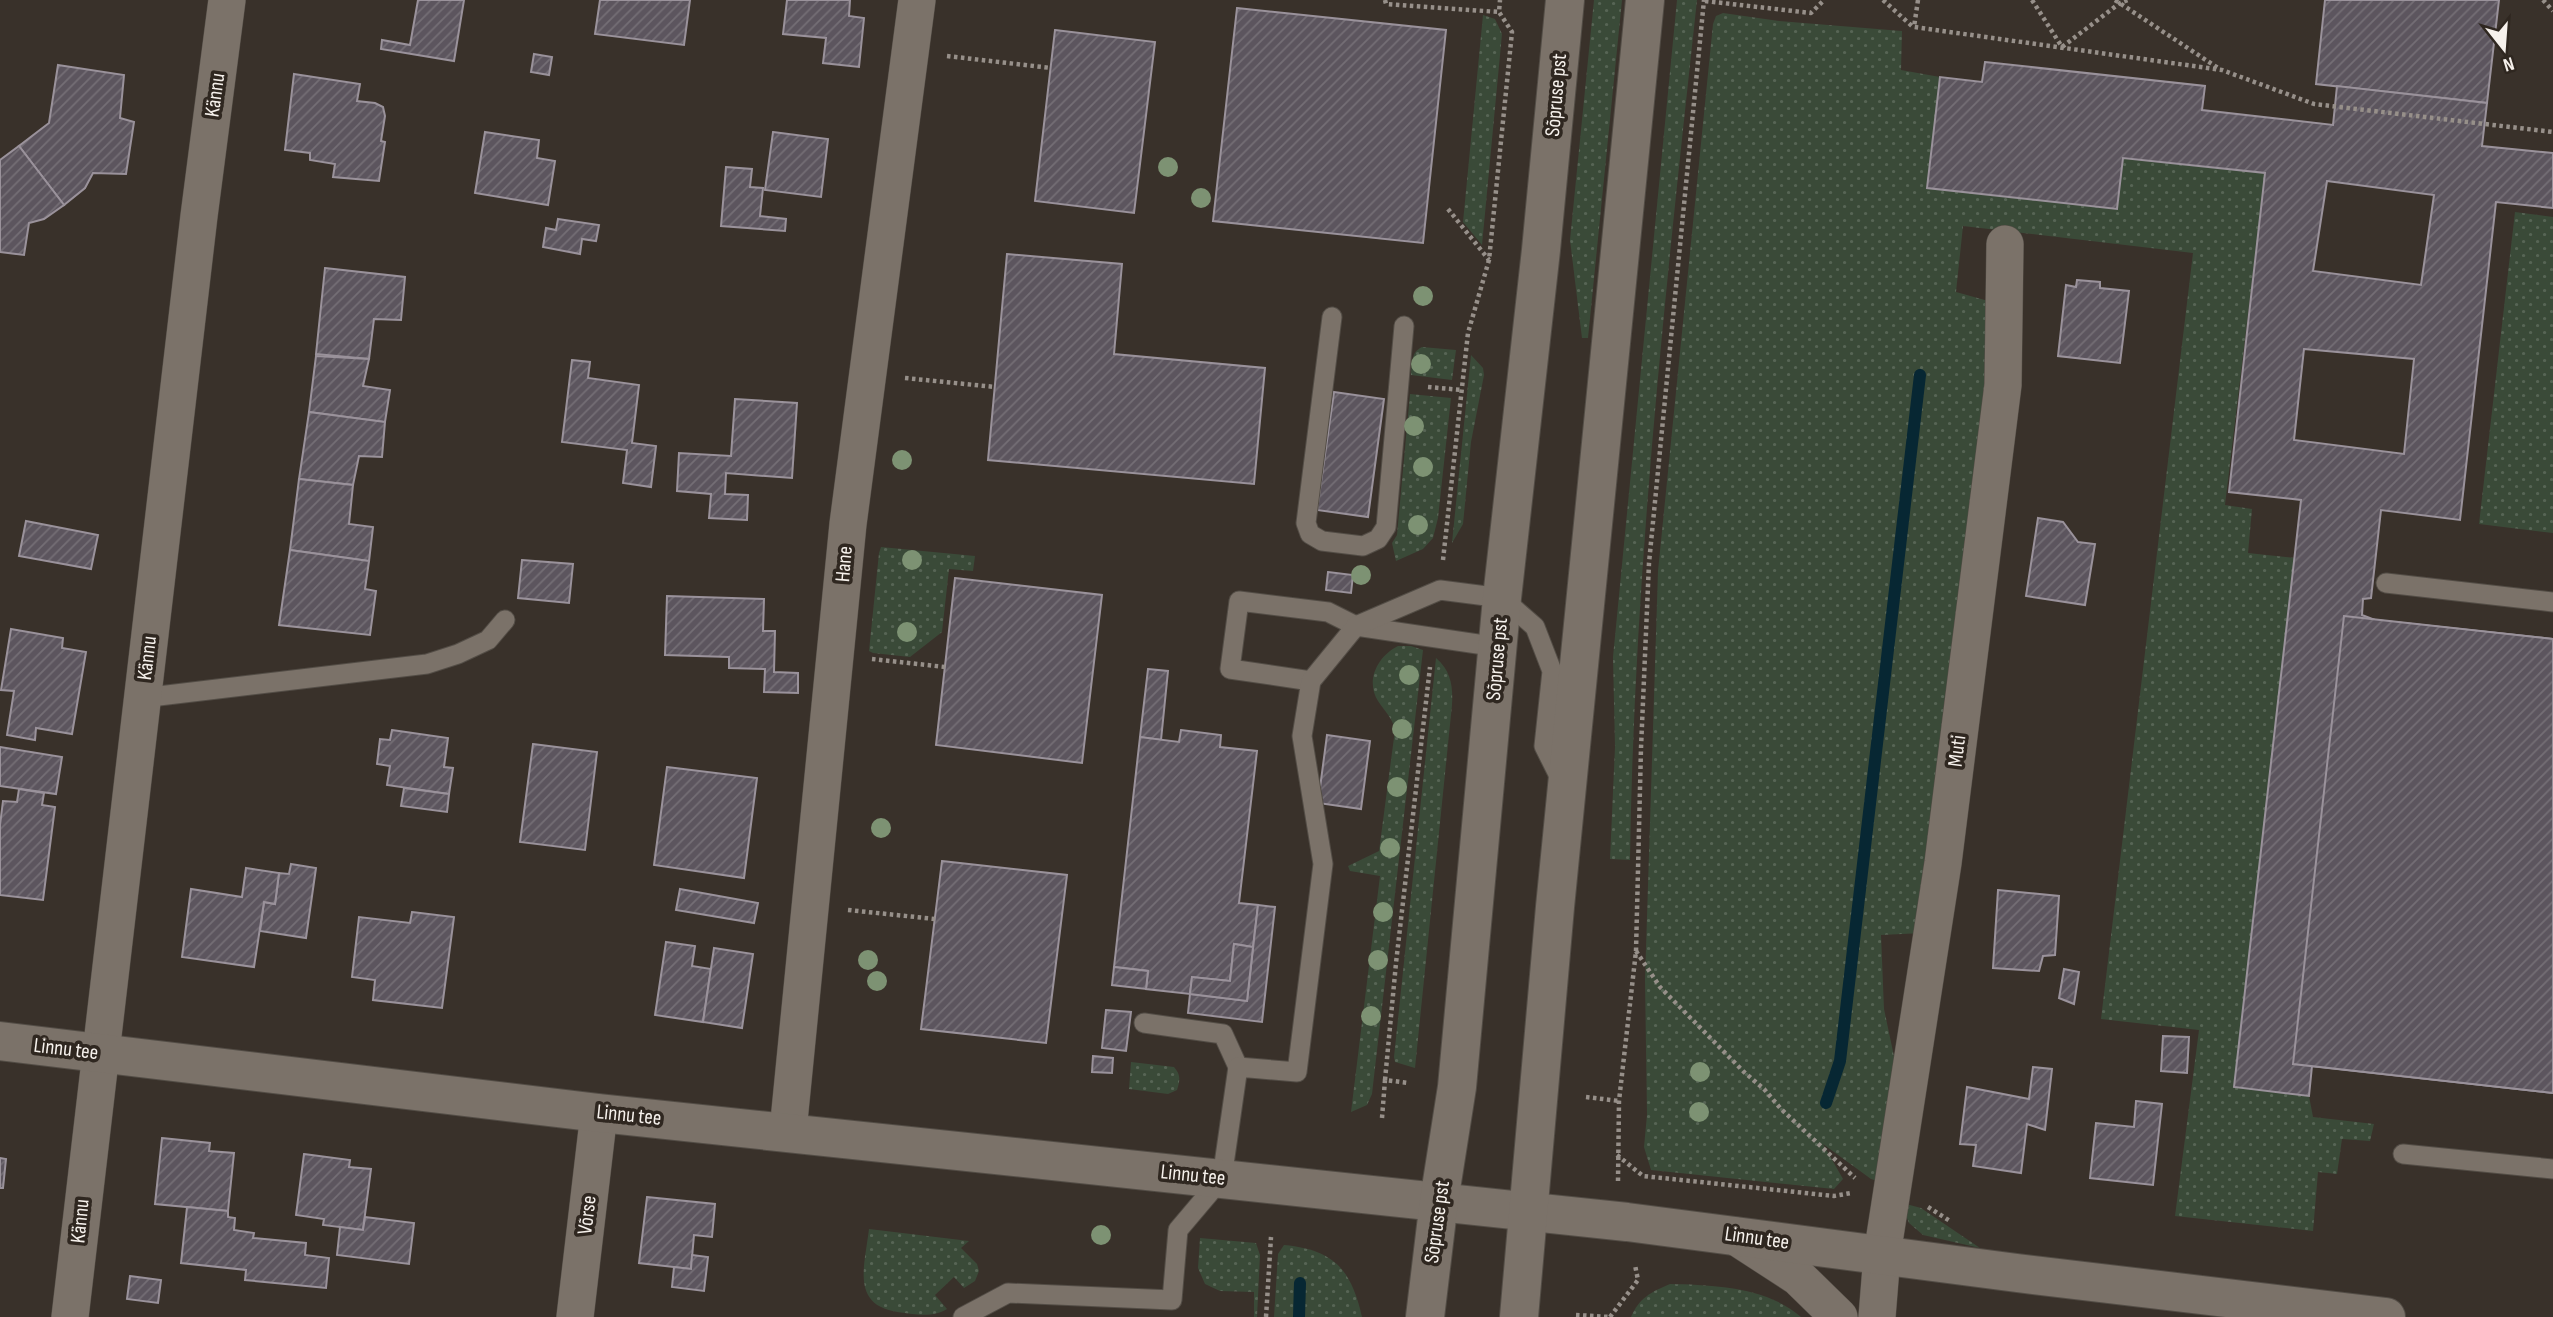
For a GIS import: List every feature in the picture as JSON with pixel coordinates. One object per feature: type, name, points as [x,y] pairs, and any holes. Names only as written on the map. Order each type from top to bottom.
[{"type":"main road","name":"Sõpruse pst","points":[[1425,1317],[1457,1087],[1498,647],[1541,250],[1564,0]]},
{"type":"main road","points":[[1519,1317],[1567,793],[1645,0]]},
{"type":"main road","name":"Linnu tee","points":[[0,1041],[599,1113],[1627,1222],[2386,1317]]},
{"type":"street","name":"Kännu","points":[[70,1317],[199,216],[227,0]]},
{"type":"street","name":"Hane","points":[[788,1131],[848,524],[918,0]]},
{"type":"street","name":"Muti","points":[[1877,1317],[1882,1255],[1882,1190],[1943,863],[2003,385],[2005,244]]},
{"type":"street","name":"Võrse","points":[[575,1317],[599,1113]]},
{"type":"street","points":[[1735,1236],[1798,1277],[1839,1317]]},
{"type":"lane","points":[[1332,317],[1306,523],[1310,534],[1322,541],[1363,546],[1378,539],[1386,527],[1405,326]]},
{"type":"lane","points":[[2386,583],[2553,602]]},
{"type":"lane","points":[[1238,1067],[1297,1072],[1323,864],[1302,736],[1311,681],[1356,626],[1440,590],[1503,598],[1535,627],[1552,671],[1544,746],[1567,793]]},
{"type":"lane","points":[[1311,681],[1230,669],[1239,601],[1328,612],[1356,626],[1498,647]]},
{"type":"lane","points":[[142,698],[427,664],[488,640],[505,620]]},
{"type":"lane","points":[[963,1317],[1008,1293],[1172,1300],[1178,1230],[1222,1178],[1238,1067],[1223,1034],[1144,1023]]},
{"type":"lane","points":[[2403,1154],[2553,1169]]},
{"type":"path","points":[[1385,0],[1386,4],[1405,6],[1499,12]]},
{"type":"path","points":[[1443,563],[1468,333],[1489,260],[1512,32],[1499,12],[1500,0]]},
{"type":"path","points":[[1617,1173],[1619,1101],[1636,951],[1649,563],[1704,0],[1811,13],[1824,0]]},
{"type":"path","points":[[1883,0],[1914,27],[2222,70],[2314,104],[2553,132]]},
{"type":"path","points":[[1914,27],[1918,0]]},
{"type":"path","points":[[2032,0],[2062,47]]},
{"type":"path","points":[[2062,47],[2118,2],[2128,0]]},
{"type":"path","points":[[2543,0],[2553,11]]},
{"type":"path","points":[[2118,2],[2222,70]]},
{"type":"path","points":[[935,55],[1051,68]]},
{"type":"path","points":[[1448,209],[1489,260]]},
{"type":"path","points":[[898,377],[995,387]]},
{"type":"path","points":[[863,657],[944,667]]},
{"type":"path","points":[[1382,1118],[1395,963],[1430,666]]},
{"type":"path","points":[[843,909],[935,919]]},
{"type":"path","points":[[1636,951],[1660,987],[1849,1175],[1882,1190],[1922,1202],[1952,1222]]},
{"type":"path","points":[[1385,1080],[1409,1083]]},
{"type":"path","points":[[1586,1097],[1619,1101]]},
{"type":"path","points":[[1617,1155],[1643,1176],[1834,1196],[1882,1190]]},
{"type":"path","points":[[1266,1317],[1270,1237]]},
{"type":"path","points":[[1576,1315],[1610,1317],[1638,1280],[1636,1271]]},
{"type":"green space","points":[[1594,0],[1622,0],[1588,338],[1582,338],[1570,240]]},
{"type":"green space","points":[[1677,0],[1697,0],[1653,430],[1638,645],[1630,860],[1610,859],[1615,747],[1613,657]]},
{"type":"green space","points":[[1723,13],[1779,21],[1902,31],[1901,70],[1940,77],[1927,188],[2117,209],[2123,158],[2265,173],[2225,505],[2252,509],[2248,553],[2295,558],[2234,1087],[2309,1096],[2313,1117],[2374,1124],[2370,1141],[2342,1139],[2337,1174],[2318,1172],[2313,1231],[2175,1216],[2199,1030],[2101,1019],[2193,253],[1963,226],[1956,292],[1999,304],[1923,933],[1881,935],[1884,1009],[1899,1080],[1884,1183],[1871,1179],[1823,1144],[1843,1179],[1834,1189],[1651,1170],[1644,1147],[1647,1115],[1645,980],[1658,571],[1713,24],[1716,16]]},
{"type":"green space","points":[[1483,15],[1495,19],[1502,34],[1482,245],[1463,222]]},
{"type":"green space","points":[[2515,212],[2553,217],[2553,533],[2479,524]]},
{"type":"green space","points":[[1422,347],[1456,350],[1452,380],[1411,375],[1414,355]]},
{"type":"green space","points":[[1471,355],[1483,368],[1484,375],[1471,442],[1463,524],[1452,543]]},
{"type":"green space","points":[[1410,394],[1451,398],[1438,518],[1433,538],[1423,549],[1396,561],[1392,543],[1397,535]]},
{"type":"green space","points":[[881,547],[975,556],[973,571],[949,569],[942,632],[910,657],[869,651]]},
{"type":"green space","points":[[1398,646],[1423,650],[1372,1094],[1367,1105],[1351,1112],[1380,876],[1350,871],[1348,866],[1379,851],[1395,730],[1374,693],[1373,677],[1379,662]]},
{"type":"green space","points":[[1436,658],[1450,679],[1452,705],[1415,1068],[1395,1062],[1394,1057]]},
{"type":"green space","points":[[1131,1062],[1174,1067],[1179,1078],[1177,1090],[1168,1094],[1129,1089]]},
{"type":"green space","points":[[1906,1204],[1921,1208],[1980,1248],[1923,1235],[1909,1223],[1905,1213]]},
{"type":"green space","points":[[869,1229],[969,1241],[961,1248],[977,1264],[979,1271],[975,1281],[964,1288],[954,1277],[935,1295],[947,1309],[937,1313],[927,1315],[887,1310],[875,1304],[864,1284]]},
{"type":"green space","points":[[1200,1238],[1256,1243],[1260,1255],[1257,1317],[1254,1317],[1254,1292],[1220,1291],[1205,1284],[1198,1268]]},
{"type":"green space","points":[[1284,1245],[1316,1252],[1338,1265],[1352,1286],[1362,1317],[1274,1317],[1278,1254]]},
{"type":"green space","points":[[1670,1284],[1722,1287],[1756,1294],[1772,1299],[1801,1317],[1631,1317],[1646,1296]]},
{"type":"building","points":[[418,0],[464,0],[454,61],[381,49],[382,40],[410,45]]},
{"type":"building","points":[[600,0],[690,0],[684,45],[595,34]]},
{"type":"building","points":[[787,0],[850,0],[849,16],[864,18],[859,67],[823,63],[826,38],[783,34]]},
{"type":"building","points":[[2325,0],[2499,0],[2487,103],[2316,84]]},
{"type":"building","points":[[1237,8],[1446,30],[1423,243],[1213,221]]},
{"type":"building","points":[[1055,30],[1155,42],[1134,213],[1035,201]]},
{"type":"building","points":[[534,54],[552,57],[549,75],[531,72]]},
{"type":"building","points":[[1985,62],[2205,86],[2202,110],[2333,125],[2337,86],[2487,103],[2482,146],[2553,153],[2553,208],[2496,202],[2460,520],[2381,510],[2371,598],[2363,599],[2362,615],[2375,620],[2553,639],[2553,1093],[2312,1066],[2309,1096],[2234,1087],[2301,500],[2229,492],[2265,173],[2123,158],[2117,209],[1927,188],[1940,77],[1982,82]],"holes":[[[2327,181],[2434,195],[2421,285],[2313,271]],[[2304,349],[2414,359],[2404,454],[2294,440]]]},
{"type":"building","points":[[58,65],[124,75],[120,118],[134,122],[126,174],[93,173],[85,188],[64,205],[19,146],[49,123]]},
{"type":"building","points":[[294,74],[360,84],[357,101],[383,107],[385,116],[381,141],[385,142],[379,181],[333,177],[335,164],[310,160],[310,153],[285,150]]},
{"type":"building","points":[[485,132],[539,140],[537,158],[555,161],[548,205],[475,193]]},
{"type":"building","points":[[773,132],[828,139],[821,197],[765,190]]},
{"type":"building","points":[[19,146],[64,205],[44,219],[29,223],[24,255],[0,252],[0,160]]},
{"type":"building","points":[[726,167],[752,169],[750,187],[763,188],[760,216],[786,219],[785,231],[721,226]]},
{"type":"building","points":[[558,219],[599,225],[596,241],[582,239],[580,254],[543,247],[546,228],[556,230]]},
{"type":"building","points":[[1007,254],[1122,264],[1114,354],[1265,368],[1254,484],[988,460]]},
{"type":"building","points":[[325,268],[405,277],[401,320],[374,319],[369,359],[316,354]]},
{"type":"building","points":[[2077,280],[2100,282],[2100,288],[2129,291],[2120,363],[2058,356],[2066,285],[2076,287]]},
{"type":"building","points":[[316,356],[369,359],[363,386],[390,390],[385,422],[309,412]]},
{"type":"building","points":[[572,360],[590,362],[588,378],[639,385],[632,443],[656,446],[651,487],[623,483],[627,450],[562,442]]},
{"type":"building","points":[[1334,392],[1384,399],[1368,517],[1317,510]]},
{"type":"building","points":[[735,399],[797,403],[792,478],[726,473],[725,494],[748,495],[747,520],[709,518],[711,494],[677,491],[679,453],[731,456]]},
{"type":"building","points":[[309,412],[385,422],[382,457],[359,456],[353,485],[299,479]]},
{"type":"building","points":[[299,479],[353,485],[349,524],[373,527],[369,561],[290,550]]},
{"type":"building","points":[[2038,518],[2063,522],[2078,542],[2095,544],[2085,605],[2026,596]]},
{"type":"building","points":[[26,521],[98,535],[91,569],[19,556]]},
{"type":"building","points":[[290,550],[369,561],[365,589],[376,591],[370,635],[279,625]]},
{"type":"building","points":[[522,560],[573,564],[569,603],[518,598]]},
{"type":"building","points":[[1328,572],[1353,575],[1351,593],[1326,590]]},
{"type":"building","points":[[955,578],[1102,595],[1082,763],[936,745]]},
{"type":"building","points":[[667,596],[764,599],[763,631],[775,631],[774,672],[798,673],[798,693],[764,692],[765,669],[729,668],[729,657],[665,655]]},
{"type":"building","points":[[2344,616],[2553,639],[2553,1093],[2293,1064]]},
{"type":"building","points":[[11,629],[63,638],[62,648],[86,652],[72,734],[36,728],[35,740],[7,735],[14,691],[1,690]]},
{"type":"building","points":[[1148,669],[1168,671],[1161,740],[1140,737]]},
{"type":"building","points":[[392,730],[448,738],[444,767],[453,768],[449,794],[387,785],[390,766],[377,764],[380,739],[390,740]]},
{"type":"building","points":[[1181,730],[1221,735],[1220,747],[1257,751],[1239,903],[1258,905],[1253,947],[1234,944],[1230,981],[1192,977],[1190,994],[1146,989],[1148,971],[1114,967],[1140,737],[1179,742]]},
{"type":"building","points":[[1327,735],[1370,741],[1361,809],[1318,803]]},
{"type":"building","points":[[533,744],[597,752],[585,850],[520,842]]},
{"type":"building","points":[[0,747],[62,757],[56,794],[0,786]]},
{"type":"building","points":[[667,767],[757,778],[744,878],[654,865]]},
{"type":"building","points":[[404,788],[449,794],[447,812],[401,806]]},
{"type":"building","points":[[19,789],[44,793],[42,805],[55,807],[43,900],[0,895],[0,825],[3,801],[17,802]]},
{"type":"building","points":[[942,861],[1067,875],[1046,1043],[921,1029]]},
{"type":"building","points":[[291,864],[316,868],[306,938],[260,931],[264,902],[275,904],[279,873],[289,874]]},
{"type":"building","points":[[246,868],[279,873],[275,904],[264,902],[254,967],[182,957],[191,889],[242,897]]},
{"type":"building","points":[[680,889],[758,903],[754,923],[676,910]]},
{"type":"building","points":[[1998,890],[2059,896],[2055,955],[2043,956],[2039,971],[1993,968]]},
{"type":"building","points":[[1258,905],[1275,907],[1262,1022],[1188,1013],[1190,994],[1247,1001]]},
{"type":"building","points":[[412,912],[454,917],[442,1008],[373,1000],[375,980],[352,977],[359,917],[410,923]]},
{"type":"building","points":[[666,942],[695,946],[692,966],[711,969],[703,1022],[655,1015]]},
{"type":"building","points":[[1234,944],[1253,947],[1247,1001],[1190,994],[1192,977],[1230,981]]},
{"type":"building","points":[[714,948],[753,954],[742,1028],[703,1022]]},
{"type":"building","points":[[1114,967],[1148,971],[1146,989],[1112,985]]},
{"type":"building","points":[[2064,969],[2079,972],[2074,1004],[2059,998]]},
{"type":"building","points":[[1106,1010],[1131,1012],[1126,1051],[1102,1048]]},
{"type":"building","points":[[2163,1036],[2189,1037],[2187,1073],[2161,1071]]},
{"type":"building","points":[[1093,1056],[1113,1058],[1112,1073],[1092,1072]]},
{"type":"building","points":[[2033,1067],[2052,1069],[2045,1130],[2027,1124],[2021,1173],[1973,1166],[1976,1145],[1960,1144],[1967,1087],[2029,1099]]},
{"type":"building","points":[[2136,1101],[2162,1104],[2153,1185],[2090,1178],[2096,1123],[2134,1127]]},
{"type":"building","points":[[162,1138],[210,1143],[209,1151],[234,1153],[228,1211],[155,1204]]},
{"type":"building","points":[[304,1154],[350,1160],[349,1167],[371,1169],[363,1230],[323,1225],[324,1219],[296,1215]]},
{"type":"building","points":[[0,1158],[6,1159],[3,1188],[0,1188]]},
{"type":"building","points":[[647,1197],[715,1204],[712,1237],[694,1235],[691,1269],[639,1263]]},
{"type":"building","points":[[187,1207],[228,1211],[228,1217],[235,1218],[234,1230],[254,1233],[253,1238],[306,1243],[305,1255],[329,1258],[326,1288],[245,1280],[246,1270],[181,1263]]},
{"type":"building","points":[[365,1217],[414,1223],[409,1264],[337,1255],[340,1227],[363,1230]]},
{"type":"building","points":[[692,1255],[708,1257],[704,1291],[672,1287],[674,1267],[691,1269]]},
{"type":"building","points":[[130,1276],[161,1280],[158,1303],[127,1299]]},
{"type":"waterway","points":[[1826,1103],[1840,1061],[1920,375]]},
{"type":"waterway","points":[[1299,1317],[1300,1283]]}]
